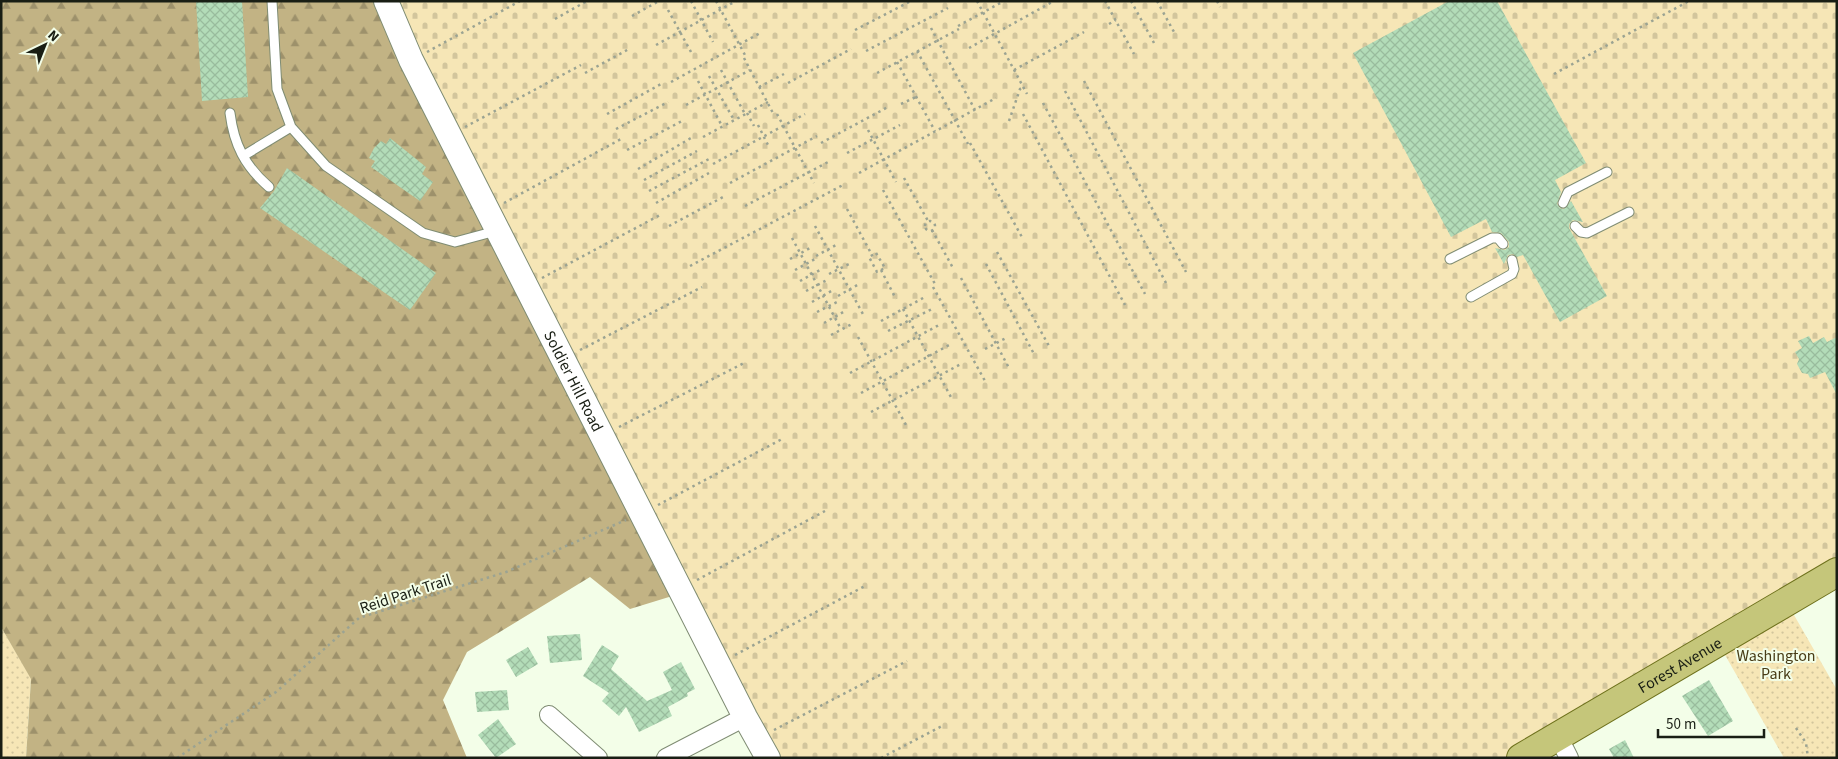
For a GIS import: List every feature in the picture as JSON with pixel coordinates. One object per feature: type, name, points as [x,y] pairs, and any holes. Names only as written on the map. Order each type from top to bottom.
[{"type":"main road","name":"Forest Avenue","points":[[1521,758],[1563,747],[1837,572]]},
{"type":"street","name":"Soldier Hill Road","points":[[386,1],[411,60],[745,717],[763,748]]},
{"type":"street","points":[[549,715],[598,758]]},
{"type":"street","points":[[666,758],[745,717]]},
{"type":"lane","points":[[272,1],[277,89],[291,127],[326,166],[423,233],[455,242],[493,221]]},
{"type":"lane","points":[[230,113],[233,136],[243,156],[253,174],[269,187]]},
{"type":"lane","points":[[243,156],[291,127]]},
{"type":"lane","points":[[1563,203],[1564,197],[1570,192],[1607,172]]},
{"type":"lane","points":[[1575,226],[1587,233],[1629,212]]},
{"type":"lane","points":[[1450,259],[1492,238],[1498,238],[1503,244]]},
{"type":"lane","points":[[1471,297],[1512,274],[1514,269],[1512,260]]},
{"type":"path","points":[[411,60],[520,1]]},
{"type":"path","points":[[555,19],[587,1]]},
{"type":"path","points":[[632,16],[659,1]]},
{"type":"path","points":[[691,1],[713,42]]},
{"type":"path","points":[[716,1],[759,87],[783,125],[814,183]]},
{"type":"path","points":[[656,45],[736,1]]},
{"type":"path","points":[[855,30],[911,1]]},
{"type":"path","points":[[977,1],[1027,94]]},
{"type":"path","points":[[877,73],[938,41],[1004,1]]},
{"type":"path","points":[[970,48],[1054,1]]},
{"type":"path","points":[[1105,1],[1134,54]]},
{"type":"path","points":[[1132,1],[1154,43]]},
{"type":"path","points":[[1157,1],[1174,32]]},
{"type":"path","points":[[1217,1],[1220,7]]},
{"type":"path","points":[[1554,74],[1689,1]]},
{"type":"path","points":[[866,51],[948,8]]},
{"type":"path","points":[[668,10],[691,52]]},
{"type":"path","points":[[1109,24],[1116,20]]},
{"type":"path","points":[[930,28],[975,110]]},
{"type":"path","points":[[671,82],[762,32]]},
{"type":"path","points":[[1014,70],[1084,32]]},
{"type":"path","points":[[585,73],[629,49]]},
{"type":"path","points":[[788,83],[850,49]]},
{"type":"path","points":[[917,51],[1023,239]]},
{"type":"path","points":[[897,62],[935,131]]},
{"type":"path","points":[[450,135],[581,65]]},
{"type":"path","points":[[721,70],[746,114],[756,125],[769,147]]},
{"type":"path","points":[[686,105],[750,70]]},
{"type":"path","points":[[759,87],[784,74]]},
{"type":"path","points":[[709,76],[734,120]]},
{"type":"path","points":[[698,81],[722,126]]},
{"type":"path","points":[[1084,81],[1186,272]]},
{"type":"path","points":[[607,114],[661,84]]},
{"type":"path","points":[[1009,121],[1020,89],[1023,87]]},
{"type":"path","points":[[1064,92],[1166,283]]},
{"type":"path","points":[[901,104],[916,97]]},
{"type":"path","points":[[859,173],[996,98]]},
{"type":"path","points":[[616,130],[668,102]]},
{"type":"path","points":[[703,137],[768,102]]},
{"type":"path","points":[[1043,103],[1145,294]]},
{"type":"path","points":[[820,144],[888,107]]},
{"type":"path","points":[[713,164],[805,114]]},
{"type":"path","points":[[1022,114],[1125,305]]},
{"type":"path","points":[[627,150],[682,121]]},
{"type":"path","points":[[848,153],[900,125]]},
{"type":"path","points":[[868,130],[896,182]]},
{"type":"path","points":[[730,182],[817,136]]},
{"type":"path","points":[[638,169],[691,138]]},
{"type":"path","points":[[493,221],[622,139]]},
{"type":"path","points":[[644,180],[698,151]]},
{"type":"path","points":[[650,191],[709,159]]},
{"type":"path","points":[[745,206],[830,161]]},
{"type":"path","points":[[656,203],[709,173]]},
{"type":"path","points":[[904,178],[928,222],[934,224],[932,230]]},
{"type":"path","points":[[690,266],[843,185]]},
{"type":"path","points":[[883,190],[985,381]]},
{"type":"path","points":[[669,226],[724,196]]},
{"type":"path","points":[[847,209],[872,255]]},
{"type":"path","points":[[527,287],[662,214]]},
{"type":"path","points":[[928,222],[925,228],[932,230],[953,268]]},
{"type":"path","points":[[815,226],[864,316]]},
{"type":"path","points":[[792,238],[841,329]]},
{"type":"path","points":[[794,270],[838,244]]},
{"type":"path","points":[[790,259],[810,248]]},
{"type":"path","points":[[876,252],[885,268],[881,270],[877,272],[869,257],[876,252]]},
{"type":"path","points":[[997,252],[1049,346]]},
{"type":"path","points":[[829,274],[849,264]]},
{"type":"path","points":[[986,264],[1034,354]]},
{"type":"path","points":[[800,281],[822,269]]},
{"type":"path","points":[[881,270],[896,299]]},
{"type":"path","points":[[961,278],[1009,368]]},
{"type":"path","points":[[806,291],[827,280]]},
{"type":"path","points":[[838,296],[859,284]]},
{"type":"path","points":[[563,359],[702,287]]},
{"type":"path","points":[[812,302],[833,290]]},
{"type":"path","points":[[881,321],[925,297]]},
{"type":"path","points":[[817,312],[839,301]]},
{"type":"path","points":[[903,309],[952,399]]},
{"type":"path","points":[[888,332],[932,309]]},
{"type":"path","points":[[824,323],[845,311]]},
{"type":"path","points":[[831,335],[852,324]]},
{"type":"path","points":[[850,373],[938,325]]},
{"type":"path","points":[[858,337],[906,425]]},
{"type":"path","points":[[985,350],[1006,338]]},
{"type":"path","points":[[861,393],[951,344]]},
{"type":"path","points":[[602,436],[744,364]]},
{"type":"path","points":[[871,412],[961,364]]},
{"type":"path","name":"Reid Park Trail","points":[[177,758],[276,692],[360,618],[506,572],[642,513],[784,438]]},
{"type":"path","points":[[680,589],[825,511]]},
{"type":"path","points":[[718,664],[866,586]]},
{"type":"path","points":[[763,748],[907,661]]},
{"type":"path","points":[[881,758],[942,726]]},
{"type":"path","points":[[1796,728],[1806,743],[1808,758]]},
{"type":"green space","points":[[1,1],[386,1],[682,593],[630,609],[590,577],[467,652],[443,700],[467,758],[26,758],[31,679],[1,627]]},
{"type":"green space","points":[[386,1],[1837,1],[1837,572],[1521,758],[768,758]]},
{"type":"green space","name":"Washington Park","points":[[1786,601],[1837,690],[1837,758],[1784,758],[1717,641]]},
{"type":"green space","points":[[1,627],[31,678],[26,758],[1,758]]},
{"type":"green space","points":[[1,646],[5,646],[5,758],[1,758]]},
{"type":"building","points":[[196,1],[242,1],[248,97],[202,101]]},
{"type":"building","points":[[1449,1],[1497,1],[1586,163],[1555,180],[1561,192],[1557,204],[1560,208],[1564,209],[1571,201],[1583,222],[1573,220],[1569,224],[1569,228],[1607,296],[1560,322],[1523,255],[1517,257],[1513,254],[1508,255],[1504,264],[1495,248],[1505,250],[1509,247],[1509,242],[1501,233],[1492,232],[1486,219],[1451,237],[1353,53]]},
{"type":"building","points":[[390,138],[426,167],[422,174],[433,182],[420,201],[371,167],[375,161],[369,158],[374,148],[381,141],[386,144]]},
{"type":"building","points":[[287,168],[436,273],[410,310],[260,208],[274,191]]},
{"type":"building","points":[[1809,336],[1813,343],[1824,337],[1827,342],[1837,337],[1837,395],[1825,372],[1810,378],[1808,374],[1802,373],[1797,364],[1799,359],[1795,352],[1802,348],[1798,341]]},
{"type":"building","points":[[580,634],[582,660],[550,663],[547,636]]},
{"type":"building","points":[[602,645],[619,656],[611,669],[647,701],[672,690],[663,672],[681,662],[695,689],[687,693],[688,696],[668,707],[672,716],[639,732],[626,707],[619,716],[602,701],[609,693],[583,676]]},
{"type":"building","points":[[528,647],[538,664],[516,677],[506,660]]},
{"type":"building","points":[[1709,680],[1733,721],[1708,736],[1682,696]]},
{"type":"building","points":[[507,690],[509,710],[477,712],[475,692]]},
{"type":"building","points":[[498,719],[516,744],[496,758],[478,735]]},
{"type":"building","points":[[1625,740],[1634,758],[1614,758],[1609,749]]}]
